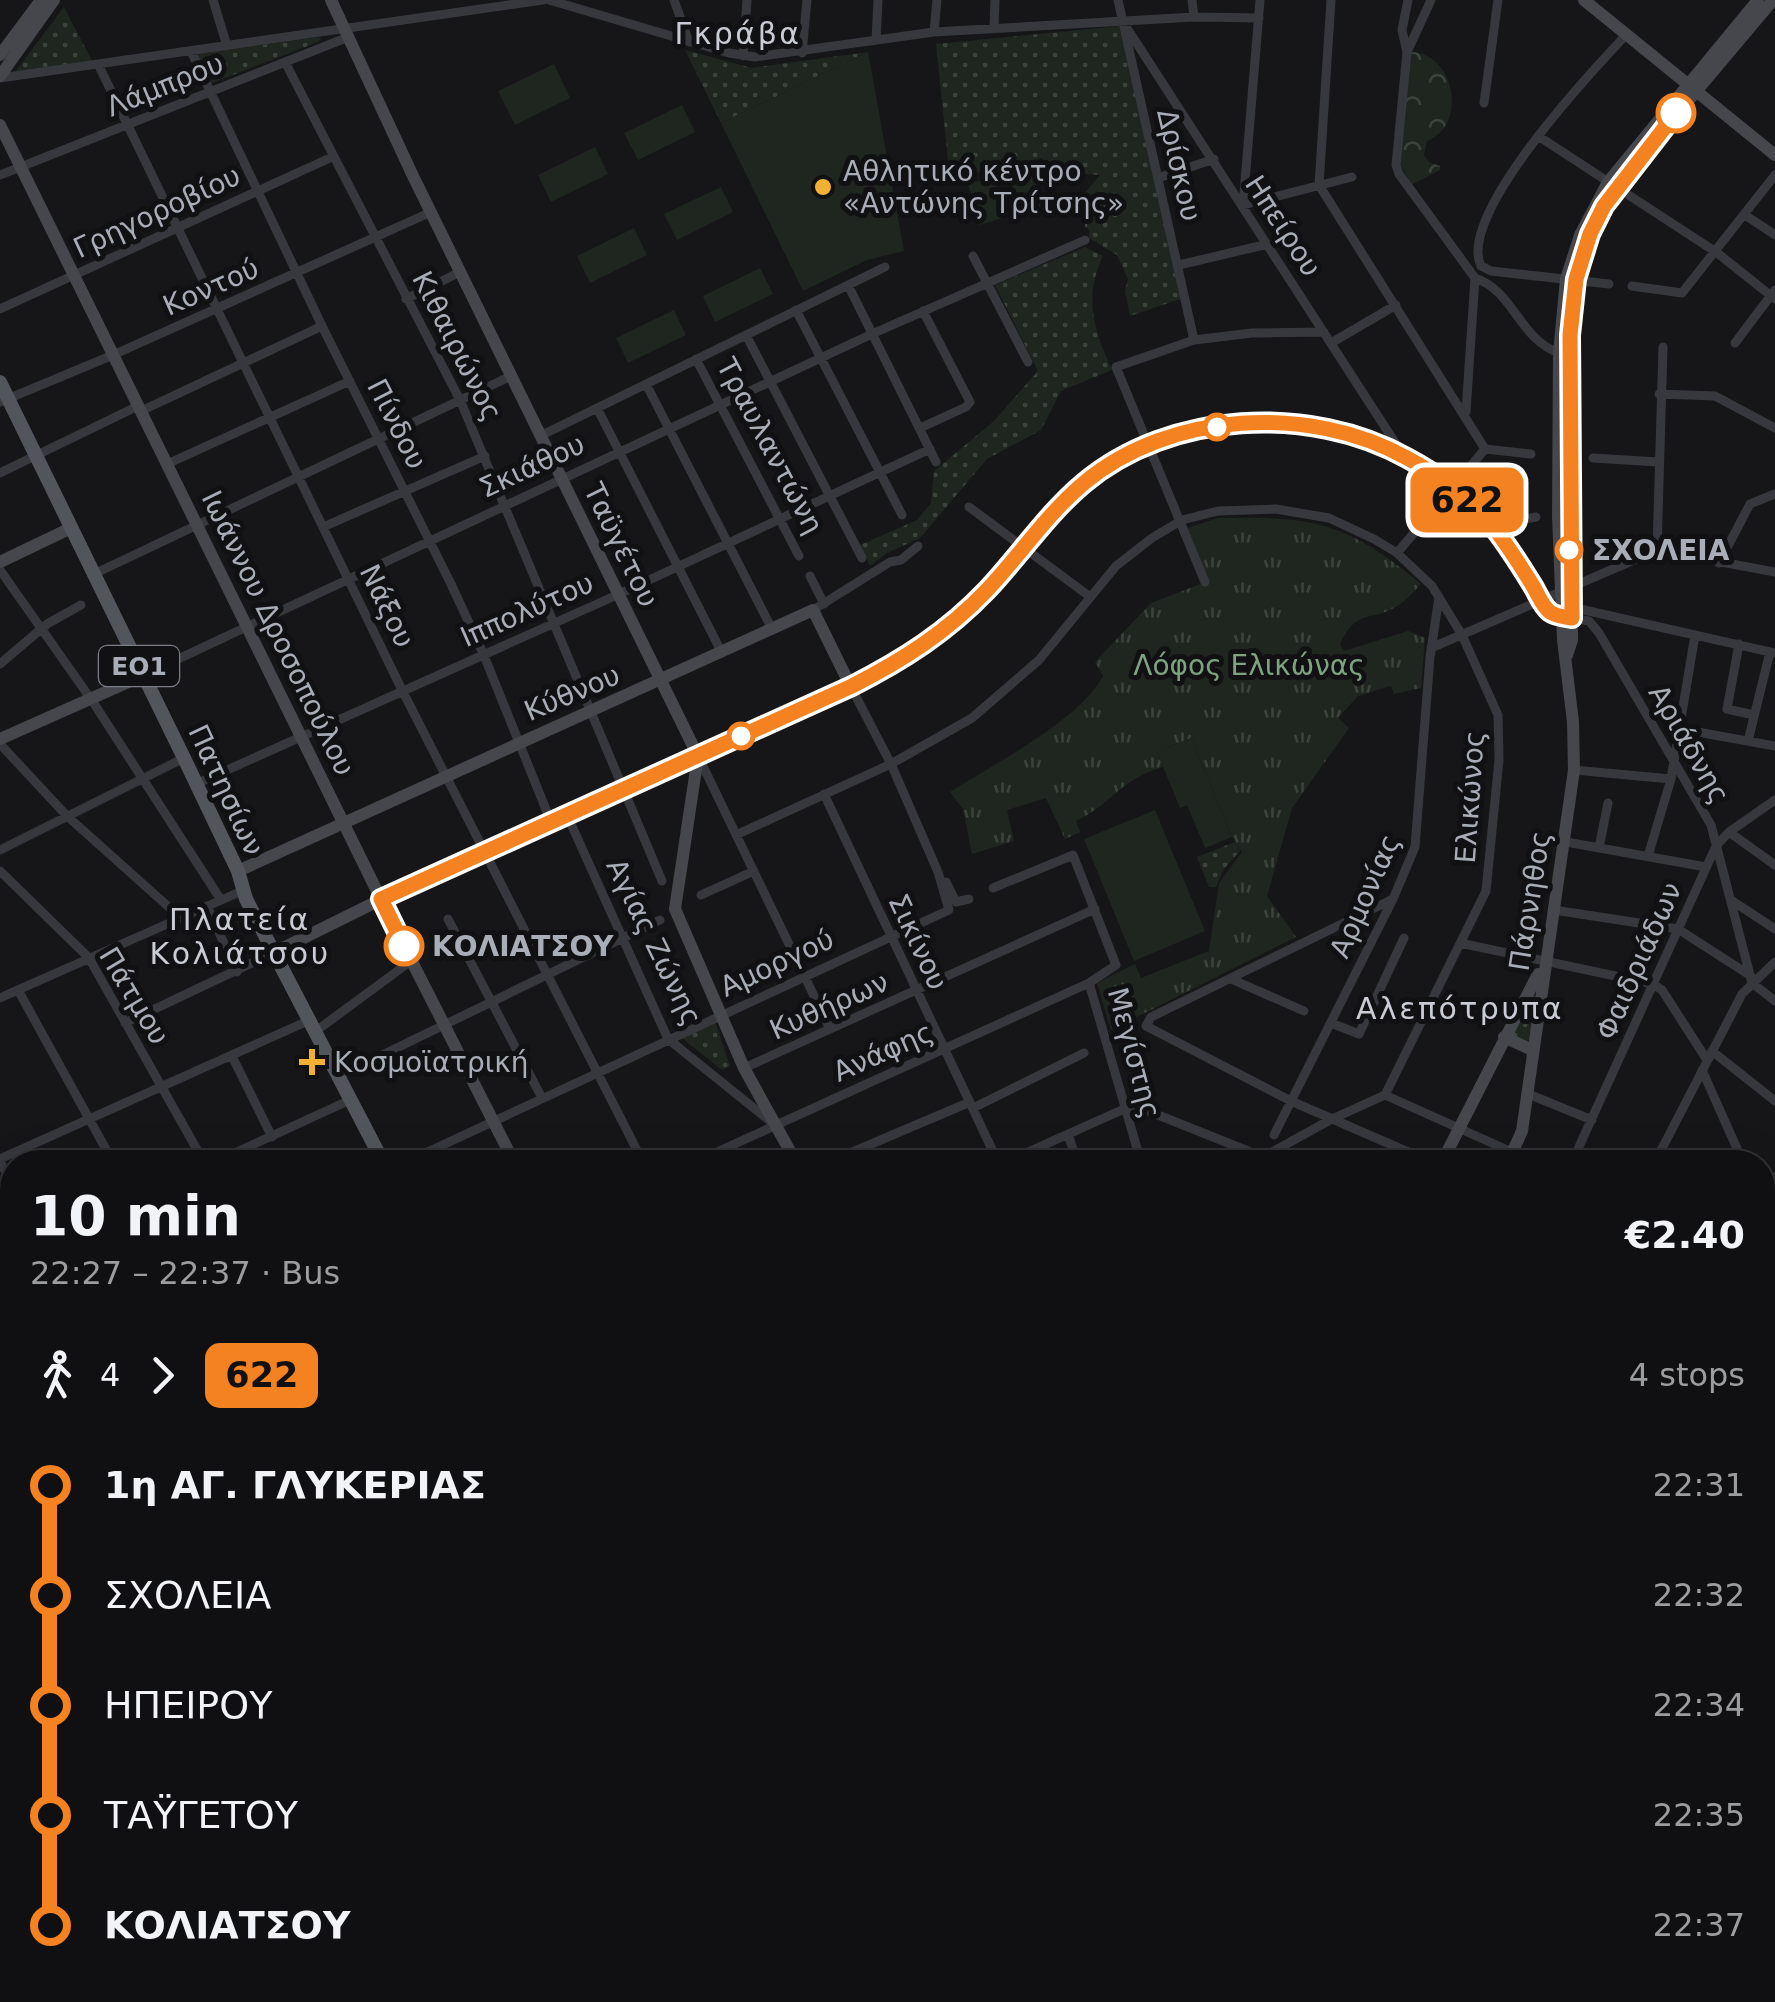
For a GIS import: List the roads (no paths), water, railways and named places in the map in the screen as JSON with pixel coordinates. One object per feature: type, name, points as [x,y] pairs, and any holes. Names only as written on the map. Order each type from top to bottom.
[{"type":"main road","name":"Πατησίων","points":[[0,382],[4,400],[36,455],[144,675],[273,953],[375,1150]]},
{"type":"street","points":[[0,55],[40,0]]},
{"type":"street","points":[[0,77],[54,0]]},
{"type":"street","points":[[213,0],[227,46]]},
{"type":"street","name":"Ταϋγέτου","points":[[331,0],[830,1030]]},
{"type":"street","points":[[441,0],[446,14]]},
{"type":"street","points":[[0,77],[344,33],[546,0],[742,56],[802,53],[934,32],[994,27],[1194,17],[1259,18]]},
{"type":"street","points":[[674,0],[689,42]]},
{"type":"street","points":[[742,56],[748,0]]},
{"type":"street","points":[[802,53],[807,0]]},
{"type":"street","points":[[876,40],[878,0]]},
{"type":"street","points":[[934,32],[936,0]]},
{"type":"street","points":[[994,27],[995,0]]},
{"type":"street","name":"Δρίσκου","points":[[1118,0],[1194,340]]},
{"type":"street","points":[[1192,0],[1194,17]]},
{"type":"street","points":[[1260,0],[1243,205],[1352,177]]},
{"type":"street","points":[[1331,0],[1319,185],[1485,449]]},
{"type":"street","points":[[1408,0],[1402,30],[1407,52],[1396,165],[1399,174],[1475,278],[1493,286],[1539,344],[1560,353]]},
{"type":"street","points":[[1407,52],[1431,0]]},
{"type":"street","points":[[1484,103],[1498,0]]},
{"type":"street","points":[[1584,0],[1775,154]]},
{"type":"street","points":[[1566,604],[1571,279],[1612,184],[1758,0]]},
{"type":"street","points":[[1690,88],[1773,0]]},
{"type":"street","name":"Ηπείρου","points":[[1123,22],[1403,455]]},
{"type":"street","name":"Λάμπρου","points":[[0,175],[285,62],[344,33]]},
{"type":"street","points":[[1609,284],[1491,271],[1481,266],[1476,253],[1510,173],[1626,35]]},
{"type":"street","name":"Πίνδου","points":[[190,51],[483,653],[551,822]]},
{"type":"street","name":"Κιθαιρώνος","points":[[285,62],[460,400],[662,880]]},
{"type":"street","name":"Νάξου","points":[[98,64],[402,690],[637,1150]]},
{"type":"street","name":"Ιωάννου Δροσοπούλου","points":[[0,125],[508,1150]]},
{"type":"street","points":[[1538,136],[1716,252],[1774,295],[1736,344]]},
{"type":"street","name":"Γρηγοροβίου","points":[[0,309],[332,157]]},
{"type":"street","points":[[1158,178],[1214,159]]},
{"type":"street","points":[[1632,286],[1682,293],[1775,174]]},
{"type":"street","name":"Κοντού","points":[[4,400],[114,356],[431,212]]},
{"type":"street","points":[[1745,214],[1775,236]]},
{"type":"street","name":"Σκιάθου","points":[[0,742],[872,334],[1085,240]]},
{"type":"street","points":[[1179,265],[1268,244]]},
{"type":"street","points":[[973,256],[1028,362]]},
{"type":"street","points":[[540,436],[885,267]]},
{"type":"street","points":[[406,298],[460,272]]},
{"type":"street","points":[[1466,414],[1475,278]]},
{"type":"street","name":"Πάρνηθος","points":[[1514,1150],[1522,1132],[1574,770],[1567,655],[1572,640],[1558,516],[1560,353],[1571,279]]},
{"type":"street","points":[[848,285],[936,462]]},
{"type":"street","points":[[1331,343],[1396,305]]},
{"type":"street","points":[[796,310],[902,516]]},
{"type":"street","points":[[920,428],[966,408],[970,402],[922,311]]},
{"type":"street","points":[[0,473],[322,326]]},
{"type":"street","points":[[1206,582],[1116,367],[1194,340],[1252,333],[1324,332]]},
{"type":"street","points":[[746,334],[862,558]]},
{"type":"street","points":[[1657,550],[1663,347]]},
{"type":"street","name":"Τραυλαντώνη","points":[[696,359],[799,556]]},
{"type":"street","points":[[94,574],[511,376]]},
{"type":"street","points":[[167,464],[350,382]]},
{"type":"street","points":[[646,384],[772,629]]},
{"type":"street","points":[[1659,394],[1716,396],[1775,428]]},
{"type":"street","points":[[597,408],[722,653]]},
{"type":"street","points":[[125,1023],[381,899],[903,660],[937,636],[987,589],[1057,508],[1087,480],[1148,445],[1204,429],[1287,424],[1345,434],[1403,455],[1454,489],[1492,525],[1549,611],[1657,550],[1775,572]]},
{"type":"street","name":"Ιππολύτου","points":[[196,784],[930,449]]},
{"type":"street","points":[[1485,449],[1531,454]]},
{"type":"street","points":[[1397,553],[1485,449]]},
{"type":"street","points":[[323,527],[485,456]]},
{"type":"street","points":[[1593,458],[1658,462]]},
{"type":"street","points":[[1718,562],[1750,504],[1775,494]]},
{"type":"street","points":[[968,507],[1089,596]]},
{"type":"street","name":"Ελικώνος","points":[[736,835],[891,764],[972,718],[1052,646],[1089,596],[1131,553],[1182,520],[1218,511],[1297,511],[1347,525],[1397,553],[1439,597],[1462,635],[1498,715],[1499,747],[1486,891],[1385,1095]]},
{"type":"street","points":[[1521,520],[1536,516]]},
{"type":"street","points":[[72,528],[0,566],[221,900]]},
{"type":"street","name":"Κύθνου","points":[[238,871],[722,653],[818,607],[890,562],[901,560],[918,546]]},
{"type":"street","name":"Τραυλαντώνη","points":[[810,576],[818,607],[891,764],[950,908]]},
{"type":"street","name":"Αρμονίας","points":[[1274,1135],[1393,898],[1418,838],[1431,648],[1439,597]]},
{"type":"street","points":[[1431,648],[1542,601],[1566,604],[1590,616],[1772,652],[1748,740]]},
{"type":"street","points":[[0,664],[42,629],[81,605]]},
{"type":"street","name":"Αριάδνης","points":[[1590,616],[1710,826],[1751,979]]},
{"type":"street","points":[[1648,856],[1671,780],[1695,634]]},
{"type":"street","points":[[1739,644],[1727,709],[1754,715]]},
{"type":"street","points":[[1681,729],[1775,746]]},
{"type":"street","points":[[0,742],[67,816],[181,918]]},
{"type":"street","points":[[698,756],[675,909],[744,1068],[776,1126]]},
{"type":"street","points":[[0,850],[184,758]]},
{"type":"street","points":[[1574,770],[1671,780]]},
{"type":"street","name":"Σικίνου","points":[[824,794],[996,1150]]},
{"type":"street","name":"Φαιδριάδων","points":[[1578,1150],[1716,846],[1729,832],[1775,800]]},
{"type":"street","points":[[1599,848],[1608,803]]},
{"type":"street","name":"Αγίας Ζώνης","points":[[566,815],[668,1039],[776,1126],[789,1150]]},
{"type":"street","points":[[1729,832],[1775,864]]},
{"type":"street","points":[[1566,842],[1706,867]]},
{"type":"street","name":"Μεγίστης","points":[[993,888],[1073,855],[1116,965],[1089,983],[1137,1150]]},
{"type":"street","points":[[701,896],[754,870]]},
{"type":"street","name":"Πάτμου","points":[[0,871],[89,958],[197,1150]]},
{"type":"street","points":[[938,872],[956,902],[969,899]]},
{"type":"street","points":[[0,998],[245,890]]},
{"type":"street","points":[[1393,898],[1146,1022],[1148,1030],[1291,1101],[1403,1150]]},
{"type":"street","points":[[1730,900],[1775,928]]},
{"type":"street","points":[[207,906],[237,972]]},
{"type":"street","name":"Αμοργού","points":[[432,1150],[950,908]]},
{"type":"street","name":"Κυθήρων","points":[[744,1068],[1095,909]]},
{"type":"street","points":[[1554,910],[1678,929],[1751,979],[1775,1001]]},
{"type":"street","points":[[448,919],[542,1098]]},
{"type":"street","points":[[339,1076],[660,920]]},
{"type":"street","points":[[1331,1023],[1359,1034],[1404,938]]},
{"type":"street","points":[[1460,943],[1653,984],[1662,990],[1707,1060],[1739,1150]]},
{"type":"street","points":[[24,1150],[232,1056],[313,1026],[411,960]]},
{"type":"street","points":[[1448,1150],[1544,962]]},
{"type":"street","points":[[1660,1150],[1751,979],[1775,962]]},
{"type":"street","points":[[1231,979],[1304,1012]]},
{"type":"street","name":"Ανάφης","points":[[722,1150],[1089,983]]},
{"type":"street","points":[[18,990],[106,1150]]},
{"type":"street","points":[[1504,1037],[1532,1050]]},
{"type":"street","points":[[859,1150],[972,1105],[1084,1053]]},
{"type":"street","points":[[232,1056],[272,1137]]},
{"type":"street","points":[[1707,1060],[1775,1101]]},
{"type":"street","points":[[1526,1093],[1592,1120]]},
{"type":"street","points":[[1280,1150],[1385,1095],[1460,1127],[1498,1150]]},
{"type":"street","points":[[242,1150],[350,1100]]},
{"type":"street","points":[[1030,1150],[1133,1105],[1240,1150]]},
{"type":"street","points":[[1068,1134],[1073,1150]]},
{"type":"place","name":"Αθλητικό κέντρο «Αντώνης Τρίτσης»","points":[[823,187]]},
{"type":"place","name":"ΣΧΟΛΕΙΑ","points":[[1569,550]]},
{"type":"place","name":"ΚΟΛΙΑΤΣΟΥ","points":[[404,946]]},
{"type":"place","name":"Κοσμοϊατρική","points":[[312,1062]]},
{"type":"district","name":"Γκράβα","points":[[738,33]]},
{"type":"district","name":"Πλατεία Κολιάτσου","points":[[240,936]]},
{"type":"district","name":"Αλεπότρυπα","points":[[1460,1008]]},
{"type":"park label","name":"Λόφος Ελικώνας","points":[[1249,665]]}]
